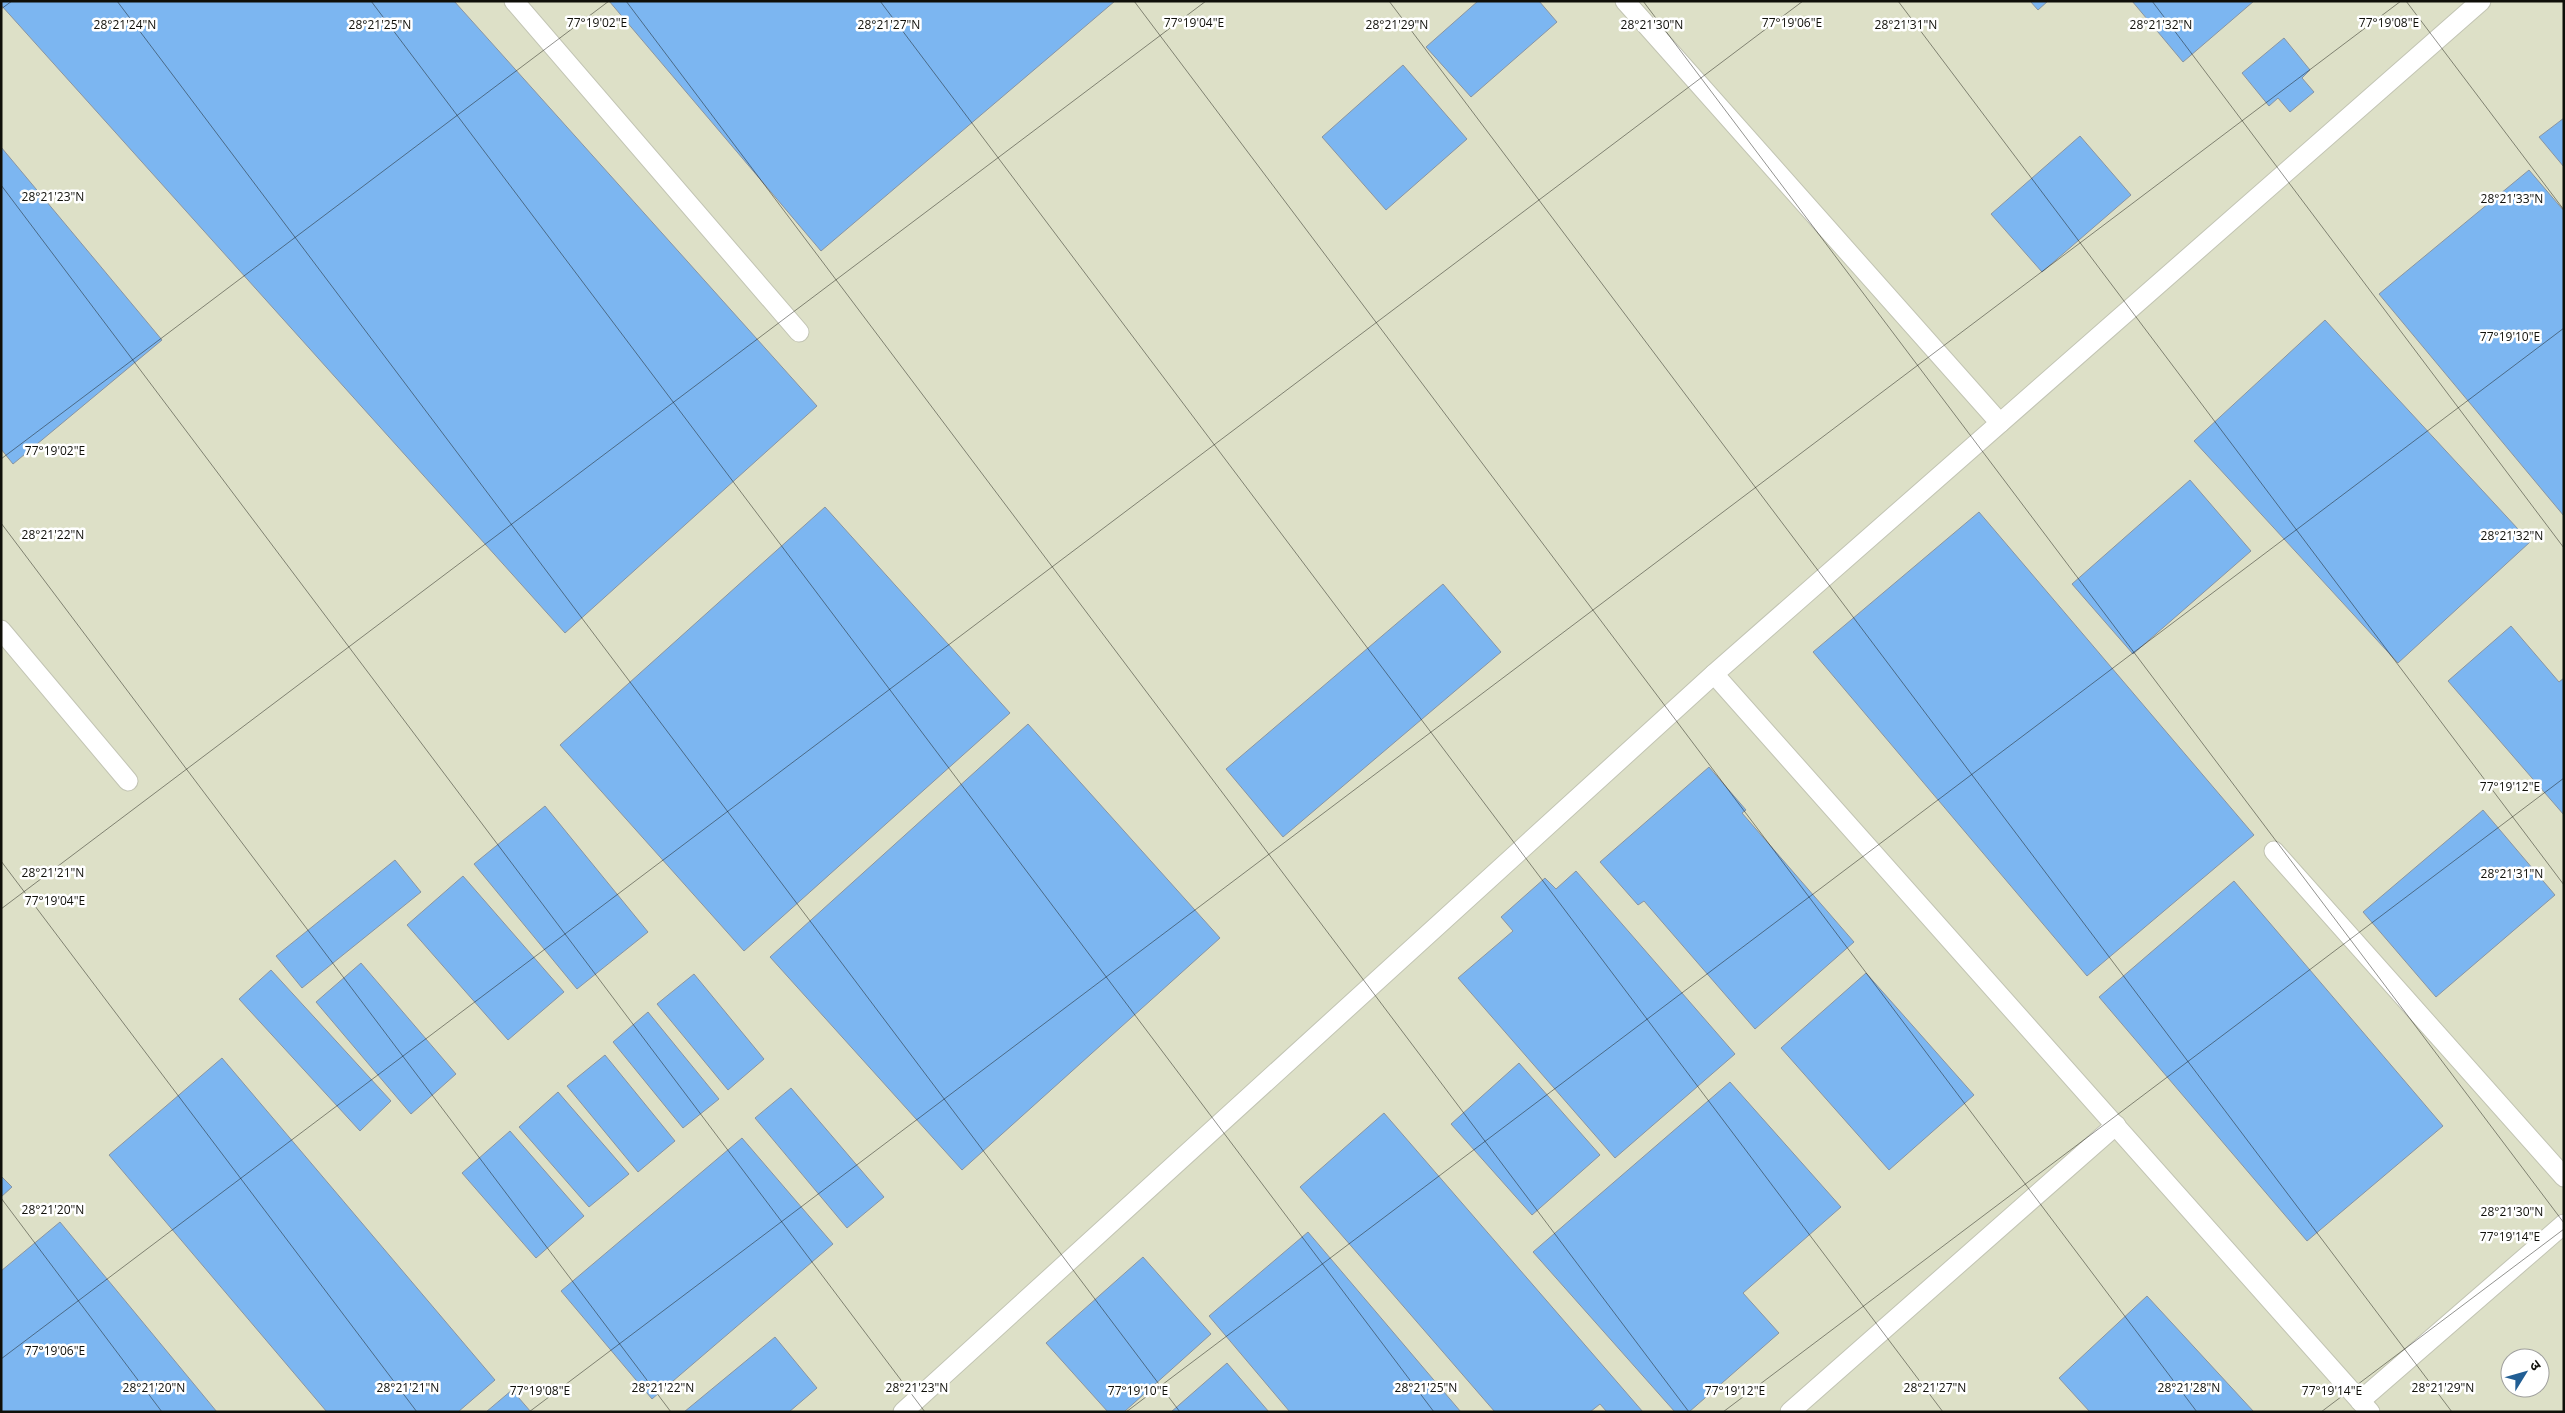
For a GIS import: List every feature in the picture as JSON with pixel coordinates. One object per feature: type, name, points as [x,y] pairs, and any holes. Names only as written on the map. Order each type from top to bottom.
[{"type":"lane","points":[[514,1],[799,332]]},
{"type":"lane","points":[[1625,1],[2000,423]]},
{"type":"lane","points":[[903,1412],[1714,674],[2481,1]]},
{"type":"lane","points":[[1,630],[128,781]]},
{"type":"lane","points":[[1714,674],[2365,1406],[2564,1224]]},
{"type":"lane","points":[[2274,851],[2564,1177]]},
{"type":"lane","points":[[1790,1412],[2116,1125]]},
{"type":"shaded area","points":[[1,1],[2564,1],[2564,1412],[1,1412]]},
{"type":"building","points":[[1,1],[454,1],[817,406],[565,633],[1,5]]},
{"type":"building","points":[[609,1],[1115,1],[821,251]]},
{"type":"building","points":[[1478,1],[1539,1],[1557,22],[1471,97],[1426,47]]},
{"type":"building","points":[[2030,1],[2048,1],[2038,10]]},
{"type":"building","points":[[2132,1],[2254,1],[2183,62]]},
{"type":"building","points":[[2284,38],[2310,70],[2302,78],[2314,92],[2290,112],[2278,98],[2269,106],[2242,73]]},
{"type":"building","points":[[1403,65],[1467,139],[1386,210],[1322,137]]},
{"type":"building","points":[[2564,118],[2564,167],[2539,137]]},
{"type":"building","points":[[2080,136],[2131,195],[2042,272],[1991,214]]},
{"type":"building","points":[[1,147],[162,340],[13,464],[1,449]]},
{"type":"building","points":[[2529,170],[2564,211],[2564,516],[2379,294]]},
{"type":"building","points":[[2325,320],[2530,542],[2398,663],[2194,441]]},
{"type":"building","points":[[2190,480],[2251,551],[2133,654],[2072,584]]},
{"type":"building","points":[[825,507],[1010,713],[744,951],[560,745]]},
{"type":"building","points":[[1979,512],[2254,835],[2087,976],[1813,652]]},
{"type":"building","points":[[1443,584],[1501,652],[1283,837],[1226,769]]},
{"type":"building","points":[[2511,626],[2559,682],[2564,678],[2564,815],[2448,681]]},
{"type":"building","points":[[1028,724],[1220,938],[962,1170],[770,957]]},
{"type":"building","points":[[1709,767],[1746,810],[1742,813],[1854,942],[1755,1029],[1644,901],[1638,905],[1600,862]]},
{"type":"building","points":[[545,806],[648,932],[577,989],[474,864]]},
{"type":"building","points":[[2483,810],[2555,895],[2436,997],[2363,912]]},
{"type":"building","points":[[395,860],[421,892],[302,988],[276,956]]},
{"type":"building","points":[[1576,871],[1735,1054],[1615,1158],[1458,978],[1513,931],[1501,917],[1545,878],[1556,889]]},
{"type":"building","points":[[463,876],[564,992],[508,1040],[407,925]]},
{"type":"building","points":[[2234,881],[2443,1126],[2307,1241],[2099,997]]},
{"type":"building","points":[[361,963],[456,1074],[411,1114],[316,1002]]},
{"type":"building","points":[[271,970],[391,1101],[360,1131],[239,999]]},
{"type":"building","points":[[1866,973],[1974,1095],[1889,1170],[1781,1048]]},
{"type":"building","points":[[694,974],[764,1059],[728,1090],[657,1004]]},
{"type":"building","points":[[648,1012],[719,1099],[683,1128],[613,1042]]},
{"type":"building","points":[[605,1055],[675,1141],[638,1172],[567,1086]]},
{"type":"building","points":[[222,1058],[495,1380],[458,1412],[327,1412],[109,1155]]},
{"type":"building","points":[[1519,1063],[1600,1155],[1532,1215],[1451,1124]]},
{"type":"building","points":[[1730,1082],[1841,1207],[1743,1293],[1779,1333],[1689,1412],[1675,1412],[1533,1252]]},
{"type":"building","points":[[791,1088],[884,1197],[847,1228],[755,1118]]},
{"type":"building","points":[[558,1092],[629,1174],[589,1207],[519,1127]]},
{"type":"building","points":[[1384,1113],[1643,1412],[1607,1412],[1600,1404],[1590,1412],[1495,1412],[1300,1187]]},
{"type":"building","points":[[510,1131],[584,1216],[536,1258],[462,1173]]},
{"type":"building","points":[[742,1138],[833,1244],[652,1399],[561,1291]]},
{"type":"building","points":[[1,1176],[12,1187],[1,1197]]},
{"type":"building","points":[[60,1222],[217,1412],[1,1412],[1,1271]]},
{"type":"building","points":[[1308,1232],[1461,1412],[1290,1412],[1209,1316]]},
{"type":"building","points":[[1143,1257],[1211,1334],[1124,1412],[1108,1412],[1046,1343]]},
{"type":"building","points":[[2147,1296],[2254,1412],[2090,1412],[2059,1378]]},
{"type":"building","points":[[775,1337],[817,1388],[789,1412],[684,1412]]},
{"type":"building","points":[[1227,1363],[1269,1412],[1171,1412]]},
{"type":"building","points":[[512,1390],[531,1412],[486,1412]]}]
